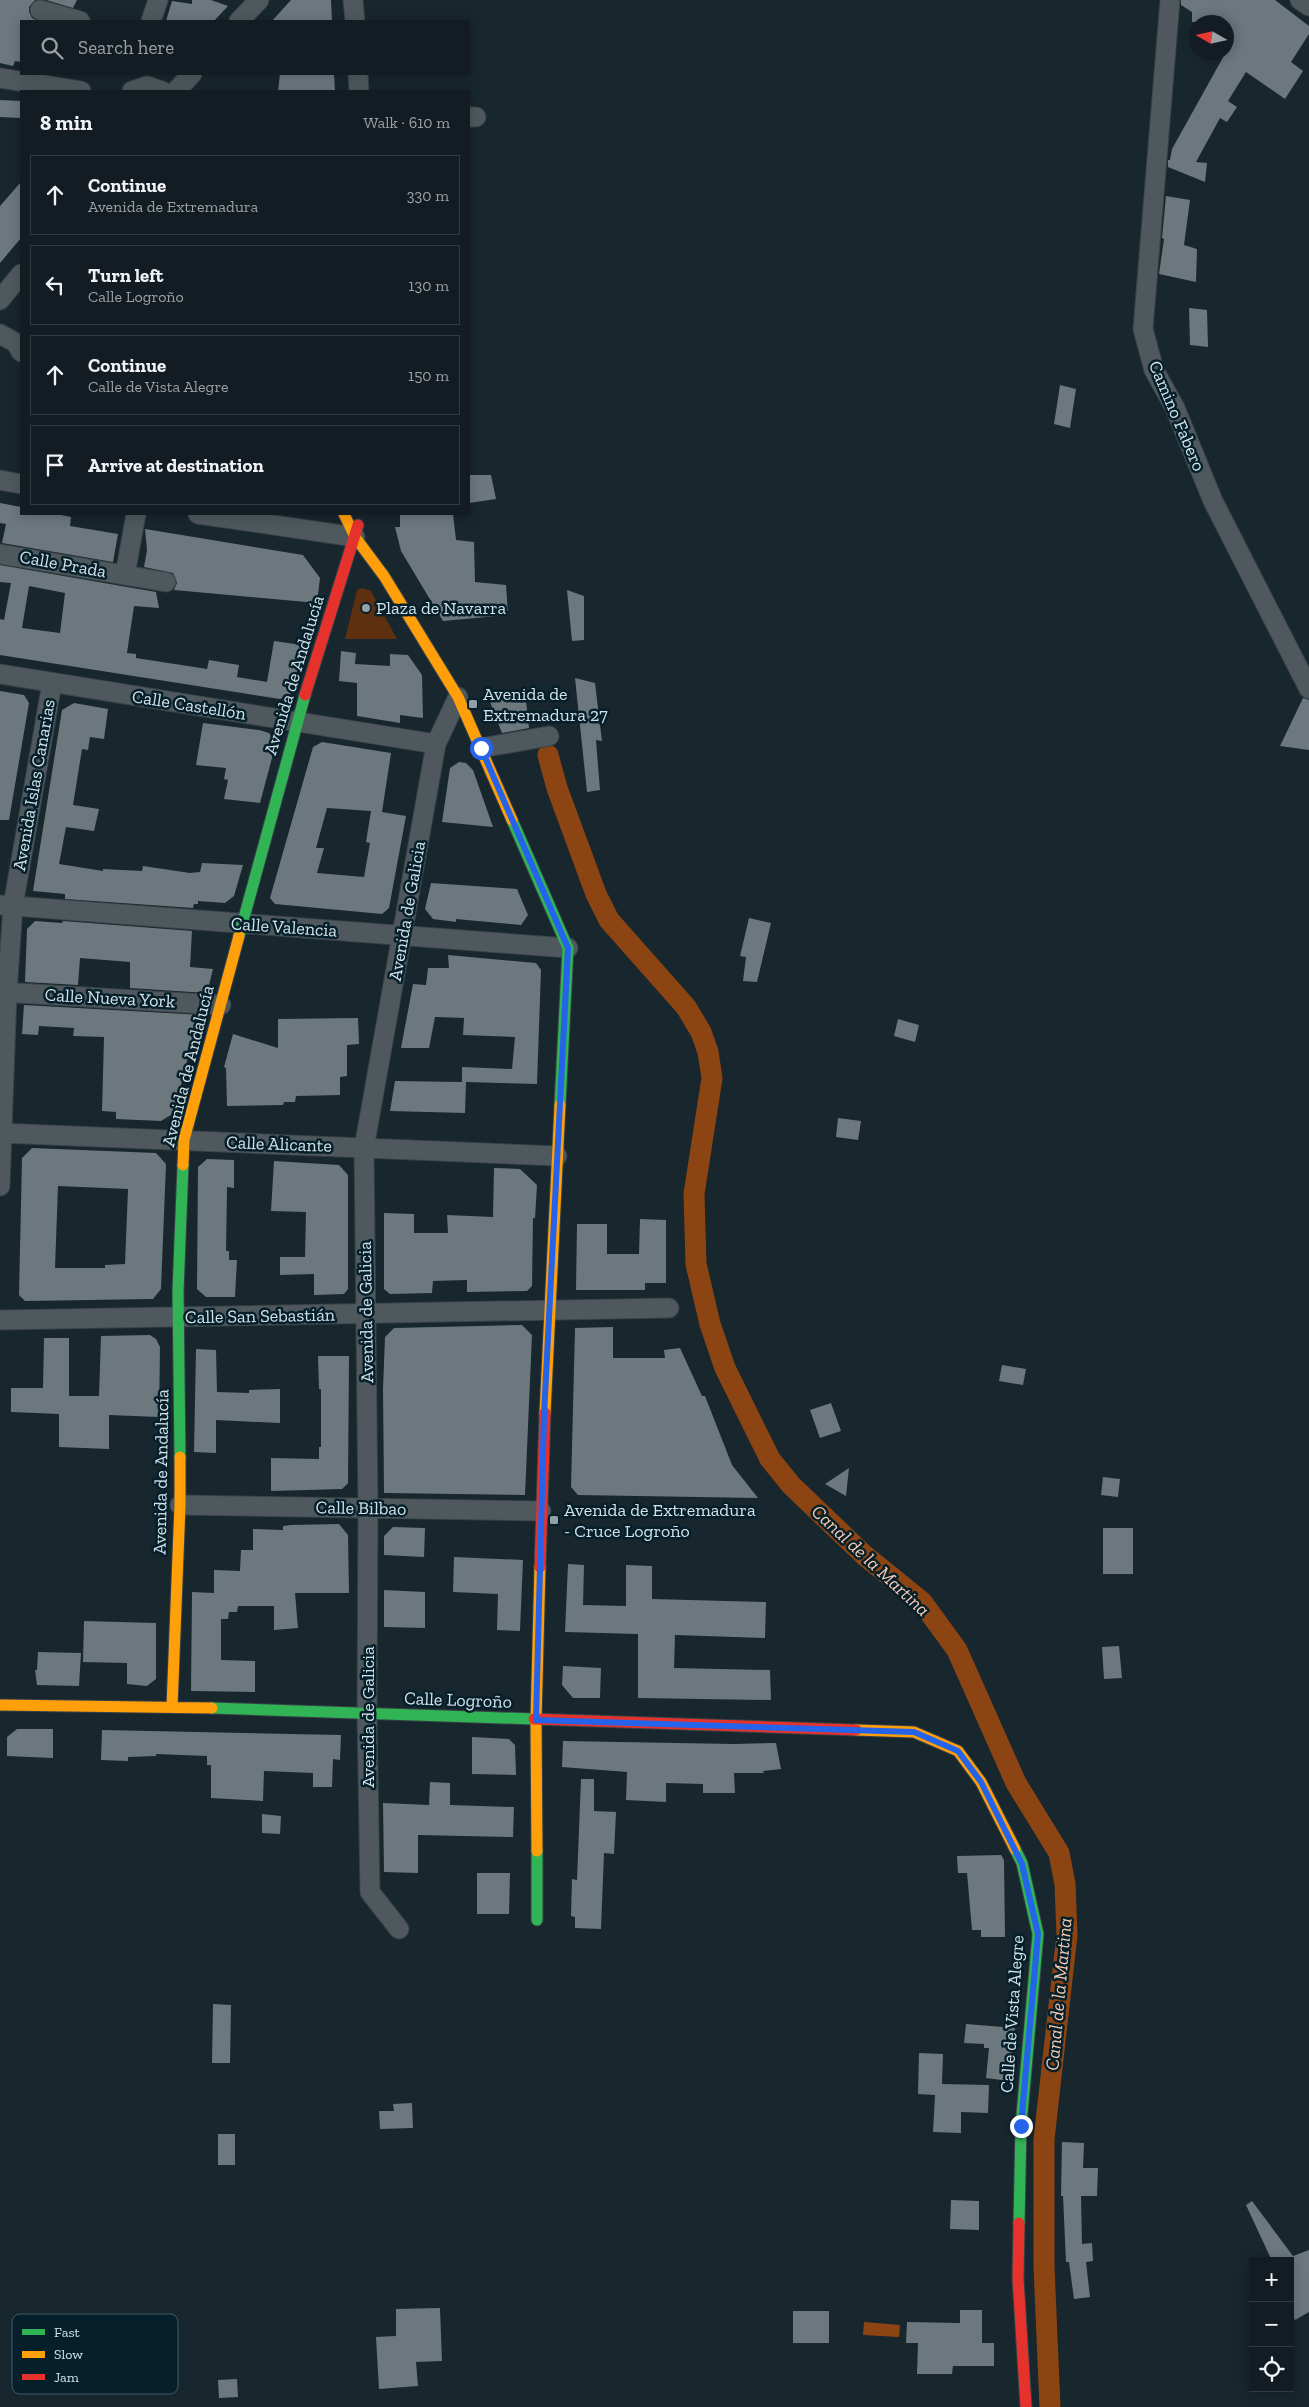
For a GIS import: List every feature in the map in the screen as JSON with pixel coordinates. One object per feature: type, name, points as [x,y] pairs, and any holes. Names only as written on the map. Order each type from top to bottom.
[{"type":"street","points":[[151,20],[158,0]]},
{"type":"street","points":[[240,20],[259,0]]},
{"type":"street","points":[[353,0],[355,20]]},
{"type":"street","name":"Camino Fabero","points":[[1170,0],[1143,329],[1154,370],[1175,408],[1213,501],[1309,689]]},
{"type":"street","points":[[1300,0],[1309,6]]},
{"type":"street","points":[[40,10],[76,20]]},
{"type":"street","points":[[177,90],[191,75]]},
{"type":"street","points":[[358,75],[359,90]]},
{"type":"street","points":[[0,78],[75,90]]},
{"type":"street","points":[[137,84],[159,90]]},
{"type":"street","points":[[0,300],[20,275]]},
{"type":"street","points":[[0,334],[16,342],[20,350]]},
{"type":"street","points":[[0,480],[20,484]]},
{"type":"street","name":"Calle Prada","points":[[125,575],[136,515]]},
{"type":"street","points":[[205,515],[355,537]]},
{"type":"street","points":[[344,515],[355,537],[384,576],[458,697],[568,948],[549,1310],[541,1511],[536,1720],[537,1920]]},
{"type":"street","name":"Avenida de Andalucía","points":[[172,1707],[180,1505],[178,1291],[184,1140],[297,722],[361,515]]},
{"type":"street","name":"Calle Prada","points":[[0,554],[166,582]]},
{"type":"street","name":"Calle Castellón","points":[[0,674],[436,744]]},
{"type":"street","name":"Avenida Islas Canarias","points":[[0,1186],[6,905],[52,683]]},
{"type":"street","name":"Avenida de Galicia","points":[[399,1929],[370,1892],[367,1714],[368,1508],[364,1148],[436,744],[458,697]]},
{"type":"street","points":[[481,748],[549,736]]},
{"type":"street","name":"Calle Valencia","points":[[6,905],[568,948]]},
{"type":"street","name":"Calle Nueva York","points":[[3,992],[221,1005]]},
{"type":"street","name":"Calle Alicante","points":[[1,1133],[557,1156]]},
{"type":"street","name":"Calle San Sebastián","points":[[0,1320],[669,1308]]},
{"type":"street","name":"Calle Bilbao","points":[[180,1505],[541,1511]]},
{"type":"street","name":"Calle Logroño","points":[[0,1705],[172,1707],[914,1732]]},
{"type":"street","name":"Calle de Vista Alegre","points":[[914,1732],[958,1751],[981,1782],[1022,1864],[1038,1934],[1021,2126],[1018,2279],[1026,2407]]},
{"type":"shaded area","points":[[362,588],[371,591],[397,639],[345,639],[357,590]]},
{"type":"shaded area","points":[[864,2322],[900,2325],[899,2337],[863,2335]]},
{"type":"building","points":[[0,0],[35,0],[29,7],[29,12],[32,18],[36,20],[20,20],[20,62],[15,61],[13,66],[0,63]]},
{"type":"building","points":[[46,0],[77,0],[73,8]]},
{"type":"building","points":[[192,0],[211,0],[228,6],[215,20],[166,20],[172,1],[192,4]]},
{"type":"building","points":[[291,0],[331,0],[332,20],[273,20]]},
{"type":"building","points":[[1181,0],[1275,0],[1309,26],[1309,34],[1291,62],[1303,71],[1285,99],[1246,72],[1228,101],[1237,107],[1227,122],[1220,118],[1196,162],[1207,163],[1205,182],[1168,167],[1168,160],[1170,160],[1172,149],[1222,60],[1234,60],[1234,15],[1192,15],[1192,12],[1181,5]]},
{"type":"building","points":[[280,75],[334,75],[335,90],[278,90]]},
{"type":"building","points":[[0,100],[20,101],[20,118],[0,117]]},
{"type":"building","points":[[20,183],[20,239],[0,263],[0,206]]},
{"type":"building","points":[[1166,196],[1190,200],[1184,245],[1197,249],[1196,282],[1159,274],[1164,239],[1162,238]]},
{"type":"building","points":[[1189,308],[1207,310],[1208,347],[1190,345]]},
{"type":"building","points":[[1060,385],[1076,389],[1070,428],[1054,424]]},
{"type":"building","points":[[470,475],[491,475],[496,499],[470,503]]},
{"type":"building","points":[[0,503],[20,507],[20,515],[61,515],[71,517],[70,526],[118,534],[113,562],[2,543],[6,524],[0,523]]},
{"type":"building","points":[[400,515],[453,515],[456,540],[474,542],[475,582],[506,585],[508,615],[443,621],[401,551],[395,527],[400,527]]},
{"type":"building","points":[[145,529],[303,555],[320,578],[317,603],[174,590],[177,583],[173,573],[144,567],[147,550]]},
{"type":"building","points":[[0,565],[156,592],[159,608],[134,606],[127,653],[136,654],[136,658],[207,669],[209,660],[239,665],[237,677],[267,682],[274,641],[302,645],[298,661],[300,661],[290,695],[280,699],[0,655],[0,619],[4,620],[11,583],[0,582]],"holes":[[[29,586],[65,593],[60,633],[22,628]]]},
{"type":"building","points":[[567,590],[584,596],[584,640],[572,641]]},
{"type":"building","points":[[341,651],[356,653],[355,664],[390,666],[390,654],[408,655],[422,675],[423,718],[400,715],[400,723],[357,716],[357,683],[339,681]]},
{"type":"building","points":[[575,678],[595,683],[602,741],[596,740],[600,790],[587,792]]},
{"type":"building","points":[[0,691],[24,695],[29,703],[9,820],[0,820]]},
{"type":"building","points":[[1303,698],[1309,700],[1309,750],[1280,746]]},
{"type":"building","points":[[489,699],[526,701],[529,728],[502,733]]},
{"type":"building","points":[[74,703],[108,709],[104,739],[90,737],[88,750],[82,749],[73,805],[99,809],[94,831],[66,827],[59,864],[103,871],[103,869],[142,871],[143,866],[190,873],[200,872],[202,863],[243,865],[234,896],[225,903],[198,901],[198,904],[194,904],[193,908],[65,899],[65,894],[33,891],[62,710]]},
{"type":"building","points":[[203,723],[269,733],[276,743],[260,803],[224,799],[228,780],[224,779],[226,768],[196,765]]},
{"type":"building","points":[[322,742],[391,753],[382,812],[406,816],[389,908],[382,914],[275,904],[270,898],[313,747]],"holes":[[[327,808],[371,811],[366,842],[370,843],[364,877],[317,873],[324,848],[316,848]]]},
{"type":"building","points":[[459,762],[466,763],[473,770],[493,827],[442,822],[450,768]]},
{"type":"building","points":[[431,883],[517,889],[528,915],[521,925],[456,919],[456,922],[433,919],[425,909]]},
{"type":"building","points":[[749,918],[771,923],[757,982],[743,981],[746,957],[740,956]]},
{"type":"building","points":[[35,921],[62,923],[63,921],[192,931],[190,967],[213,969],[207,993],[130,988],[130,962],[80,958],[78,985],[25,982],[27,929]]},
{"type":"building","points":[[448,955],[536,963],[541,970],[537,1084],[466,1082],[465,1113],[390,1111],[395,1081],[462,1082],[462,1067],[512,1069],[515,1037],[463,1035],[464,1018],[435,1017],[429,1048],[401,1048],[413,984],[426,985],[428,968],[449,968]]},
{"type":"building","points":[[24,1005],[202,1015],[195,1041],[192,1041],[174,1113],[161,1121],[116,1119],[116,1112],[102,1111],[104,1037],[73,1036],[74,1028],[39,1026],[38,1035],[22,1034]]},
{"type":"building","points":[[358,1018],[359,1044],[347,1045],[347,1076],[340,1077],[340,1095],[296,1096],[295,1102],[284,1102],[283,1105],[227,1106],[226,1068],[224,1067],[233,1034],[278,1048],[278,1019]]},
{"type":"building","points":[[898,1019],[919,1025],[915,1042],[894,1036]]},
{"type":"building","points":[[838,1118],[861,1121],[858,1140],[836,1137]]},
{"type":"building","points":[[32,1148],[156,1153],[166,1164],[161,1289],[153,1299],[25,1301],[19,1295],[22,1158]],"holes":[[[58,1186],[128,1189],[125,1264],[105,1265],[105,1268],[55,1268]]]},
{"type":"building","points":[[207,1159],[234,1160],[234,1188],[227,1187],[226,1251],[229,1251],[229,1260],[237,1260],[235,1297],[206,1297],[197,1289],[198,1167]]},
{"type":"building","points":[[274,1161],[339,1165],[348,1175],[348,1289],[344,1294],[314,1295],[314,1274],[280,1275],[280,1257],[305,1257],[306,1212],[271,1211]]},
{"type":"building","points":[[494,1168],[520,1169],[537,1185],[535,1218],[533,1218],[532,1286],[527,1291],[467,1292],[467,1280],[433,1281],[432,1293],[390,1294],[384,1289],[384,1213],[414,1214],[414,1233],[448,1233],[447,1215],[493,1217]]},
{"type":"building","points":[[640,1219],[666,1220],[666,1283],[645,1283],[645,1290],[576,1290],[577,1224],[607,1224],[607,1254],[639,1254]]},
{"type":"building","points":[[522,1325],[532,1335],[525,1495],[384,1493],[383,1389],[385,1337],[394,1328]]},
{"type":"building","points":[[613,1327],[613,1358],[665,1358],[664,1350],[680,1348],[702,1396],[705,1396],[732,1465],[758,1498],[578,1495],[571,1487],[575,1328]]},
{"type":"building","points":[[150,1335],[156,1339],[160,1347],[159,1417],[109,1415],[109,1449],[59,1447],[59,1414],[11,1412],[11,1388],[43,1388],[44,1338],[69,1338],[69,1396],[99,1396],[101,1336]]},
{"type":"building","points":[[196,1349],[216,1350],[217,1392],[249,1393],[249,1390],[280,1389],[280,1423],[216,1420],[216,1453],[194,1452]]},
{"type":"building","points":[[318,1356],[349,1356],[348,1483],[342,1489],[271,1491],[271,1458],[319,1459],[319,1447],[321,1447],[321,1389],[319,1389]]},
{"type":"building","points":[[1002,1365],[1026,1369],[1023,1385],[999,1381]]},
{"type":"building","points":[[831,1403],[841,1431],[820,1438],[810,1410]]},
{"type":"building","points":[[849,1468],[846,1496],[825,1484]]},
{"type":"building","points":[[1103,1477],[1120,1479],[1118,1497],[1101,1495]]},
{"type":"building","points":[[339,1524],[348,1535],[349,1593],[295,1593],[298,1628],[274,1630],[274,1606],[238,1606],[237,1612],[229,1612],[228,1619],[221,1619],[221,1660],[255,1661],[255,1692],[191,1691],[192,1592],[214,1593],[214,1570],[240,1571],[241,1550],[253,1550],[253,1529],[283,1530],[283,1526],[291,1525]]},
{"type":"building","points":[[393,1527],[425,1528],[424,1557],[384,1555],[384,1536]]},
{"type":"building","points":[[1103,1528],[1133,1528],[1133,1574],[1103,1574]]},
{"type":"building","points":[[454,1557],[523,1560],[520,1631],[497,1630],[498,1594],[453,1592]]},
{"type":"building","points":[[568,1564],[584,1565],[583,1605],[626,1606],[626,1565],[652,1566],[652,1599],[766,1602],[765,1638],[675,1635],[674,1668],[770,1670],[771,1700],[638,1698],[638,1634],[565,1632]]},
{"type":"building","points":[[384,1590],[425,1592],[425,1628],[384,1627]]},
{"type":"building","points":[[84,1621],[156,1623],[156,1679],[147,1686],[127,1684],[127,1663],[83,1662]]},
{"type":"building","points":[[1119,1646],[1122,1678],[1104,1679],[1102,1647]]},
{"type":"building","points":[[38,1652],[81,1653],[79,1686],[37,1685],[35,1670],[37,1670]]},
{"type":"building","points":[[563,1666],[601,1668],[600,1698],[573,1698],[562,1685]]},
{"type":"building","points":[[17,1729],[53,1729],[53,1758],[7,1756],[7,1737]]},
{"type":"building","points":[[102,1730],[341,1735],[340,1760],[333,1759],[332,1787],[313,1787],[313,1773],[264,1771],[263,1801],[211,1798],[211,1765],[207,1765],[207,1756],[156,1754],[156,1756],[128,1757],[128,1761],[101,1760]]},
{"type":"building","points":[[472,1737],[509,1739],[515,1745],[516,1775],[472,1774]]},
{"type":"building","points":[[563,1741],[776,1743],[781,1769],[763,1771],[764,1773],[734,1773],[735,1793],[703,1793],[703,1784],[666,1783],[666,1802],[626,1800],[627,1772],[562,1767]]},
{"type":"building","points":[[581,1779],[594,1779],[594,1811],[616,1812],[614,1854],[604,1853],[601,1929],[575,1928],[575,1917],[571,1916],[572,1879],[577,1880]]},
{"type":"building","points":[[430,1782],[450,1783],[450,1805],[514,1807],[513,1837],[418,1835],[418,1873],[384,1872],[383,1803],[429,1805]]},
{"type":"building","points":[[262,1814],[281,1816],[280,1834],[262,1833]]},
{"type":"building","points":[[1001,1855],[1004,1860],[1005,1937],[981,1937],[981,1930],[972,1930],[967,1873],[958,1873],[957,1856]]},
{"type":"building","points":[[477,1873],[510,1873],[509,1914],[477,1914]]},
{"type":"building","points":[[213,2004],[231,2005],[230,2063],[212,2063]]},
{"type":"building","points":[[966,2024],[1015,2028],[1009,2081],[986,2078],[989,2048],[984,2048],[984,2044],[964,2043]]},
{"type":"building","points":[[919,2053],[943,2054],[942,2084],[989,2085],[988,2113],[961,2112],[961,2133],[933,2132],[935,2095],[918,2094]]},
{"type":"building","points":[[412,2103],[413,2128],[380,2129],[379,2111],[394,2111],[393,2104]]},
{"type":"building","points":[[218,2134],[235,2134],[235,2165],[218,2165]]},
{"type":"building","points":[[1062,2142],[1084,2143],[1083,2168],[1098,2168],[1097,2196],[1081,2196],[1082,2244],[1092,2243],[1093,2261],[1086,2262],[1090,2297],[1074,2299],[1069,2262],[1066,2262],[1063,2196],[1061,2196]]},
{"type":"building","points":[[951,2200],[979,2201],[979,2230],[950,2229]]},
{"type":"building","points":[[1252,2201],[1293,2256],[1309,2250],[1309,2312],[1295,2320],[1294,2257],[1270,2257],[1246,2205]]},
{"type":"building","points":[[440,2308],[442,2361],[416,2362],[418,2386],[379,2389],[376,2337],[396,2336],[396,2309]]},
{"type":"building","points":[[960,2310],[982,2310],[982,2343],[994,2343],[994,2366],[953,2366],[952,2374],[917,2374],[918,2343],[906,2343],[907,2322],[960,2323]]},
{"type":"building","points":[[793,2311],[829,2311],[829,2343],[793,2343]]},
{"type":"building","points":[[237,2379],[238,2397],[219,2398],[218,2380]]},
{"type":"waterway","name":"Canal de la Martina","points":[[548,755],[557,788],[596,894],[609,920],[686,1007],[701,1032],[708,1052],[712,1078],[694,1194],[696,1264],[710,1324],[725,1368],[770,1459],[791,1485],[864,1555],[922,1602],[957,1650],[1016,1783],[1059,1853],[1065,1884],[1067,1935],[1044,2139],[1044,2267],[1050,2407]]},
{"type":"traffic: fast","points":[[239,936],[305,695]]},
{"type":"traffic: fast","points":[[512,820],[568,948],[560,1105]]},
{"type":"traffic: fast","points":[[180,1457],[178,1291],[183,1165]]},
{"type":"traffic: fast","points":[[212,1708],[534,1719]]},
{"type":"traffic: fast","points":[[1015,1849],[1022,1863],[1038,1934],[1021,2126],[1019,2223]]},
{"type":"traffic: fast","points":[[537,1851],[537,1920]]},
{"type":"traffic: slow","points":[[344,515],[355,537],[384,576],[458,697],[512,820]]},
{"type":"traffic: slow","points":[[183,1165],[184,1140],[239,936]]},
{"type":"traffic: slow","points":[[545,1413],[560,1105]]},
{"type":"traffic: slow","points":[[172,1707],[180,1505],[180,1457]]},
{"type":"traffic: slow","points":[[537,1851],[536,1720],[540,1567]]},
{"type":"traffic: slow","points":[[0,1705],[212,1708]]},
{"type":"traffic: slow","points":[[856,1730],[914,1732],[958,1751],[981,1782],[1015,1849]]},
{"type":"traffic: jam","points":[[305,695],[358,525]]},
{"type":"traffic: jam","points":[[540,1567],[545,1413]]},
{"type":"traffic: jam","points":[[534,1719],[856,1730]]},
{"type":"traffic: jam","points":[[1019,2223],[1018,2279],[1026,2407]]},
{"type":"place","name":"Plaza de Navarra","points":[[366,608]]},
{"type":"place","name":"Avenida de Extremadura 27","points":[[473,704]]},
{"type":"place","name":"Avenida de Extremadura - Cruce Logroño","points":[[554,1520]]},
{"type":"route","points":[[481,748],[568,948],[544,1415],[536,1720],[914,1732],[958,1751],[981,1782],[1022,1864],[1038,1934],[1021,2126]]}]
